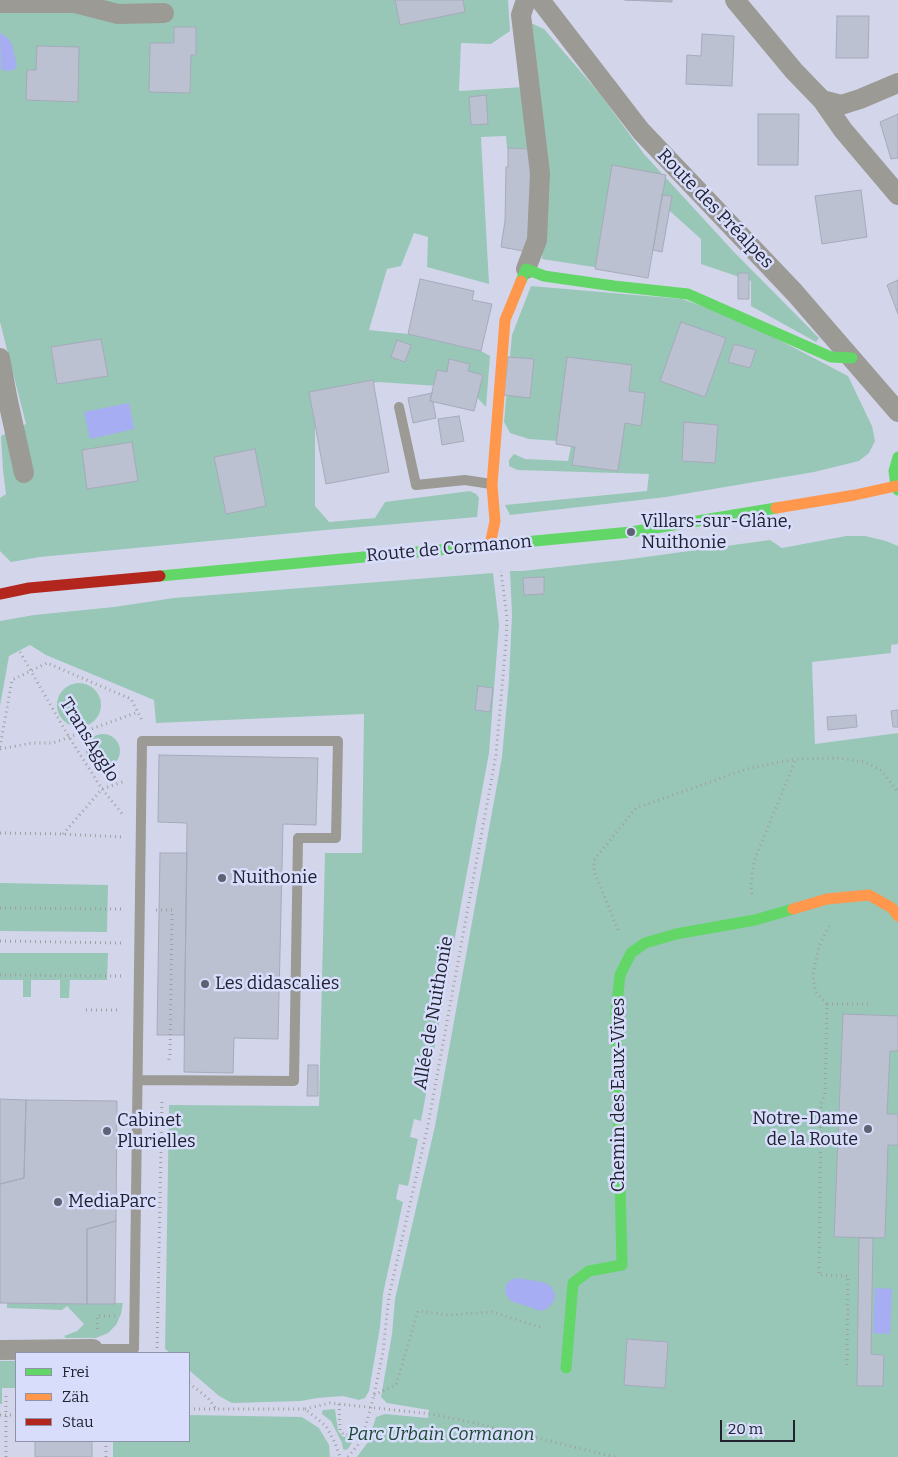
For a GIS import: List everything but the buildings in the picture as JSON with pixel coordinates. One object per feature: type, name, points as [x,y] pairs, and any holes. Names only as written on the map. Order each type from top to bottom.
[{"type":"street","points":[[490,545],[495,521],[492,484],[505,320],[536,240],[540,173],[521,15],[526,0]]},
{"type":"street","name":"Route des Préalpes","points":[[540,0],[642,131],[795,293],[898,412]]},
{"type":"street","points":[[735,0],[794,71],[822,100],[843,130],[898,195]]},
{"type":"street","points":[[0,3],[75,3],[118,14],[164,13]]},
{"type":"street","points":[[822,100],[841,105],[898,83]]},
{"type":"street","points":[[526,269],[544,276],[688,294],[831,357],[852,358]]},
{"type":"street","points":[[0,358],[24,473]]},
{"type":"street","points":[[897,488],[894,471],[898,456]]},
{"type":"street","name":"Route de Cormanon","points":[[0,594],[28,588],[632,532],[897,488]]},
{"type":"street","points":[[631,953],[645,943],[676,934],[755,920],[834,898],[869,895],[892,908],[898,916]]},
{"type":"street","name":"Chemin des Eaux-Vives","points":[[566,1368],[573,1283],[590,1271],[622,1264],[616,1013],[620,975],[631,953]]},
{"type":"street","points":[[0,1350],[94,1349]]},
{"type":"lane","points":[[399,407],[416,485],[465,480],[492,484]]},
{"type":"lane","points":[[94,1349],[134,1349],[142,741],[338,741],[336,838],[298,838],[294,1081],[138,1080]]},
{"type":"path","name":"Allée de Nuithonie","points":[[348,1457],[362,1440],[374,1395],[383,1352],[389,1296],[428,1125],[496,755],[507,618],[500,565]]},
{"type":"path","name":"TransAgglo","points":[[20,652],[69,737],[102,788],[141,838]]},
{"type":"path","points":[[138,712],[53,743],[32,743],[0,748],[12,680],[47,663],[131,699],[138,712],[142,720],[142,741]]},
{"type":"path","points":[[631,953],[624,944],[594,871],[594,860],[636,808],[747,769],[796,759],[840,758],[865,762],[882,771],[898,792]]},
{"type":"path","points":[[755,920],[751,885],[754,861],[796,759]]},
{"type":"path","points":[[62,834],[102,788],[142,775]]},
{"type":"path","points":[[0,833],[141,838]]},
{"type":"path","points":[[834,898],[834,916],[819,946],[813,974],[815,991],[827,1004],[825,1096],[820,1103],[819,1275],[848,1276],[847,1365]]},
{"type":"path","points":[[0,941],[140,944]]},
{"type":"path","points":[[0,975],[140,976]]},
{"type":"path","points":[[827,1004],[868,1004]]},
{"type":"path","points":[[86,1010],[139,1010]]},
{"type":"path","points":[[374,1395],[396,1385],[418,1311],[448,1315],[492,1312],[550,1330]]},
{"type":"path","points":[[94,1349],[97,1316],[134,1316]]},
{"type":"path","points":[[190,1384],[208,1398],[216,1409]]},
{"type":"path","points":[[6,1393],[6,1457]]},
{"type":"path","points":[[190,1409],[305,1408],[330,1403],[371,1407],[431,1414],[615,1457]]},
{"type":"path","points":[[339,1404],[340,1430],[344,1434],[364,1433]]},
{"type":"path","points":[[305,1408],[326,1426],[340,1457]]},
{"type":"path","points":[[0,1415],[15,1415]]},
{"type":"path","points":[[106,1442],[106,1457]]},
{"type":"green space","points":[[0,0],[508,0],[510,31],[491,44],[461,43],[459,91],[524,87],[531,148],[507,148],[506,136],[481,137],[489,284],[427,267],[428,237],[414,233],[401,266],[387,269],[369,330],[408,334],[481,351],[490,356],[486,407],[468,388],[378,382],[315,395],[315,506],[329,522],[375,518],[385,502],[470,491],[479,498],[477,517],[40,557],[11,562],[0,551],[0,498],[6,494],[1,436],[26,424],[0,322]]},
{"type":"green space","points":[[531,23],[544,29],[600,94],[644,154],[734,252],[819,338],[816,342],[751,306],[751,281],[701,264],[701,239],[643,187],[600,268],[542,259],[544,179]]},
{"type":"green space","points":[[531,286],[682,299],[739,319],[848,376],[872,426],[875,441],[869,453],[859,461],[814,472],[666,497],[510,515],[505,505],[647,491],[649,474],[517,470],[509,466],[509,460],[514,454],[525,459],[568,461],[572,442],[529,439],[510,433],[504,422],[512,335]]},
{"type":"green space","points":[[846,536],[865,536],[898,546],[898,644],[891,645],[891,653],[812,662],[815,744],[898,733],[898,1457],[357,1457],[368,1442],[376,1417],[385,1414],[428,1418],[429,1410],[387,1403],[381,1397],[392,1334],[395,1299],[435,1126],[502,757],[509,679],[512,615],[510,571],[631,559],[770,540],[782,548]]},
{"type":"green space","points":[[493,573],[499,625],[489,753],[421,1121],[414,1119],[410,1137],[418,1139],[408,1186],[399,1184],[396,1199],[403,1202],[383,1294],[380,1327],[369,1391],[365,1398],[359,1400],[343,1396],[301,1401],[232,1403],[219,1396],[190,1371],[190,1352],[169,1352],[165,1349],[169,1105],[319,1106],[325,853],[362,853],[364,714],[156,723],[154,700],[46,655],[30,645],[9,656],[0,706],[0,621],[174,598]]},
{"type":"green space","points":[[79,683],[91,687],[97,693],[101,705],[97,717],[91,723],[79,727],[67,723],[61,717],[57,705],[61,693],[67,687]]},
{"type":"green space","points":[[103,734],[115,739],[120,751],[115,763],[103,768],[91,763],[86,751],[91,739]]},
{"type":"green space","points":[[0,883],[108,885],[107,932],[0,931]]},
{"type":"green space","points":[[0,953],[108,953],[107,980],[70,980],[69,998],[60,998],[60,980],[31,980],[31,997],[23,997],[23,980],[0,980]]},
{"type":"green space","points":[[7,1301],[123,1303],[116,1325],[108,1333],[96,1338],[66,1338],[64,1336],[77,1331],[84,1324],[67,1306],[62,1310],[7,1308]]},
{"type":"green space","points":[[0,1361],[15,1361],[15,1388],[2,1388],[2,1404],[0,1404]]},
{"type":"green space","points":[[335,1409],[338,1431],[343,1437],[356,1436],[348,1449],[345,1450],[331,1421],[322,1414],[323,1410]]},
{"type":"green space","name":"Parc Urbain Cormanon","points":[[190,1415],[302,1417],[319,1428],[329,1445],[330,1457],[113,1457],[113,1442],[190,1442]]},
{"type":"water","points":[[0,33],[9,39],[12,45],[17,65],[14,70],[6,71],[1,69]]},
{"type":"water","points":[[129,403],[134,429],[90,439],[84,412]]},
{"type":"water","points":[[516,1278],[542,1282],[551,1286],[555,1294],[554,1301],[548,1308],[541,1311],[511,1301],[506,1295],[505,1289],[508,1282]]},
{"type":"water","points":[[875,1288],[892,1289],[890,1334],[873,1333]]},
{"type":"traffic: fast","points":[[521,281],[526,269],[544,276],[688,294],[831,357],[852,358]]},
{"type":"traffic: fast","points":[[898,457],[894,471],[898,490]]},
{"type":"traffic: fast","points":[[160,576],[631,532],[776,508]]},
{"type":"traffic: fast","points":[[566,1368],[573,1283],[589,1271],[622,1265],[616,1013],[620,975],[631,953],[645,943],[676,934],[755,920],[793,909]]},
{"type":"traffic: slow","points":[[490,545],[495,521],[492,485],[505,320],[521,281]]},
{"type":"traffic: slow","points":[[776,508],[896,486]]},
{"type":"traffic: slow","points":[[793,909],[827,899],[869,895],[892,908],[898,916]]},
{"type":"traffic: jam","points":[[0,594],[29,588],[160,576]]},
{"type":"place","name":"Villars-sur-Glâne, Nuithonie","points":[[631,532]]},
{"type":"place","name":"Nuithonie","points":[[222,878]]},
{"type":"place","name":"Les didascalies","points":[[205,984]]},
{"type":"place","name":"Notre-Dame de la Route","points":[[868,1129]]},
{"type":"place","name":"Cabinet Plurielles","points":[[107,1131]]},
{"type":"place","name":"MediaParc","points":[[58,1202]]}]
